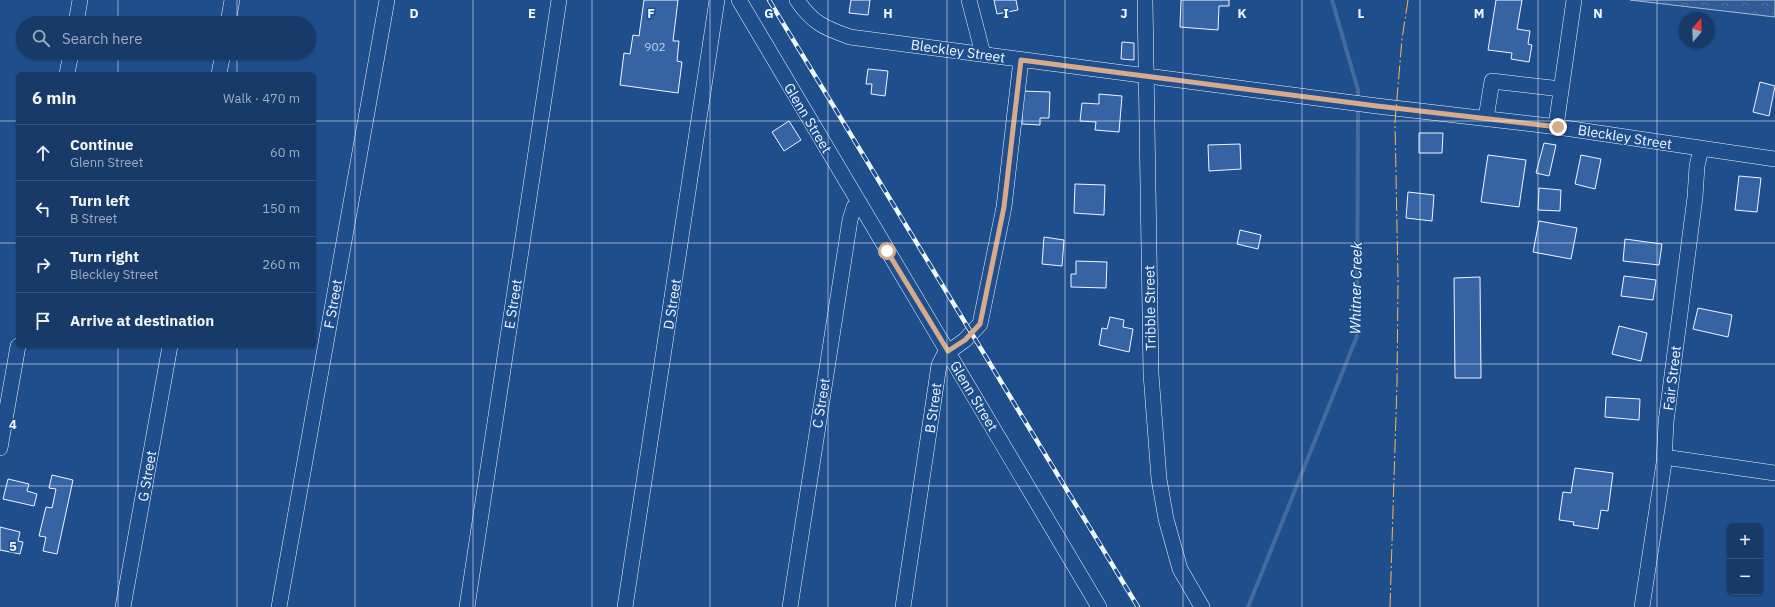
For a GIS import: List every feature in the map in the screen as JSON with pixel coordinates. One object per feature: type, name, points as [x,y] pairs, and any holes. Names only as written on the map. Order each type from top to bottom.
[{"type":"street","points":[[77,16],[80,0]]},
{"type":"street","points":[[229,16],[232,0]]},
{"type":"street","name":"F Street","points":[[279,607],[387,0]]},
{"type":"street","name":"E Street","points":[[467,607],[559,0]]},
{"type":"street","name":"D Street","points":[[625,607],[717,0]]},
{"type":"street","name":"Glenn Street","points":[[739,0],[1099,607]]},
{"type":"street","name":"Bleckley Street","points":[[797,0],[806,14],[825,28],[850,36],[1021,60],[1358,103],[1556,126],[1775,159]]},
{"type":"street","points":[[969,0],[982,54]]},
{"type":"street","name":"Tribble Street","points":[[1145,0],[1145,75],[1151,374],[1159,479],[1166,519],[1180,569],[1202,607]]},
{"type":"street","points":[[1556,126],[1574,0]]},
{"type":"street","points":[[67,72],[70,60]]},
{"type":"street","points":[[219,72],[222,60]]},
{"type":"street","name":"B Street","points":[[903,607],[939,365],[944,355],[948,351],[965,340],[980,324],[1004,207],[1021,60]]},
{"type":"street","points":[[1486,118],[1492,81],[1561,89]]},
{"type":"street","name":"Fair Street","points":[[1642,607],[1664,457],[1666,422],[1694,205],[1697,166],[1701,149]]},
{"type":"street","name":"C Street","points":[[790,607],[850,220],[854,207],[859,202]]},
{"type":"street","points":[[0,448],[18,348]]},
{"type":"street","name":"G Street","points":[[123,607],[170,348]]},
{"type":"street","points":[[1664,457],[1775,474]]},
{"type":"green space","points":[[1630,0],[1775,0],[1775,17]]},
{"type":"building","points":[[644,0],[678,0],[673,41],[679,41],[677,61],[682,62],[678,93],[620,85],[624,53],[630,54],[633,35],[639,36]]},
{"type":"building","points":[[851,0],[870,0],[868,15],[849,13]]},
{"type":"building","points":[[994,0],[1016,0],[1018,10],[997,14]]},
{"type":"building","points":[[1181,0],[1229,0],[1229,6],[1219,6],[1218,30],[1180,27]]},
{"type":"building","points":[[1496,0],[1522,0],[1517,29],[1530,31],[1528,44],[1532,45],[1529,62],[1511,59],[1512,53],[1488,50]]},
{"type":"building","points":[[1122,42],[1134,43],[1134,60],[1121,59]]},
{"type":"building","points":[[868,69],[888,71],[885,96],[871,94],[872,84],[866,84]]},
{"type":"building","points":[[1760,82],[1775,86],[1769,116],[1753,112]]},
{"type":"building","points":[[1022,91],[1050,92],[1049,118],[1040,118],[1040,125],[1022,124]]},
{"type":"building","points":[[1099,94],[1122,96],[1119,132],[1095,130],[1096,122],[1080,121],[1082,103],[1099,104]]},
{"type":"building","points":[[789,121],[801,140],[784,151],[772,132]]},
{"type":"building","points":[[1419,133],[1443,133],[1442,153],[1419,153]]},
{"type":"building","points":[[1544,143],[1556,145],[1549,176],[1536,173]]},
{"type":"building","points":[[1240,144],[1241,169],[1209,171],[1208,145]]},
{"type":"building","points":[[1488,155],[1526,160],[1519,207],[1481,202]]},
{"type":"building","points":[[1581,155],[1601,159],[1595,189],[1575,184]]},
{"type":"building","points":[[1739,176],[1761,178],[1757,212],[1735,210]]},
{"type":"building","points":[[1075,184],[1105,185],[1104,215],[1074,213]]},
{"type":"building","points":[[1539,188],[1561,190],[1560,211],[1538,210]]},
{"type":"building","points":[[1408,192],[1434,195],[1432,221],[1406,218]]},
{"type":"building","points":[[1539,221],[1577,228],[1571,259],[1533,252]]},
{"type":"building","points":[[1240,230],[1261,235],[1258,249],[1237,244]]},
{"type":"building","points":[[1044,237],[1064,240],[1062,266],[1042,264]]},
{"type":"building","points":[[1625,239],[1662,244],[1659,265],[1623,261]]},
{"type":"building","points":[[1076,261],[1107,262],[1106,288],[1071,287],[1071,274],[1076,274]]},
{"type":"building","points":[[1624,276],[1656,280],[1653,300],[1621,296]]},
{"type":"building","points":[[1480,277],[1481,378],[1455,378],[1454,278]]},
{"type":"building","points":[[1698,308],[1732,315],[1728,337],[1693,329]]},
{"type":"building","points":[[1110,317],[1124,320],[1123,327],[1133,329],[1129,352],[1099,345],[1102,328],[1107,329]]},
{"type":"building","points":[[1619,326],[1647,333],[1641,361],[1612,354]]},
{"type":"building","points":[[1606,397],[1640,399],[1639,420],[1605,417]]},
{"type":"building","points":[[1575,468],[1613,473],[1608,511],[1601,510],[1598,529],[1573,525],[1574,522],[1559,520],[1563,492],[1571,493]]},
{"type":"building","points":[[52,475],[73,480],[57,554],[43,551],[46,537],[39,536],[46,507],[52,508],[56,489],[49,488]]},
{"type":"building","points":[[8,479],[29,484],[27,491],[37,494],[34,506],[3,499]]},
{"type":"building","points":[[0,527],[20,532],[18,541],[23,542],[20,554],[0,550]]},
{"type":"waterway","name":"Whitner Creek","points":[[1332,0],[1358,90],[1358,100]]},
{"type":"waterway","name":"Whitner Creek","points":[[1248,607],[1357,336],[1358,107]]},
{"type":"railway","points":[[769,0],[1138,607]]},
{"type":"power","points":[[1390,607],[1397,383],[1398,280],[1395,122],[1402,39],[1408,0]]},
{"type":"route","points":[[887,251],[948,351],[973,333],[980,324],[1004,207],[1021,60],[1377,106],[1558,127]]}]
